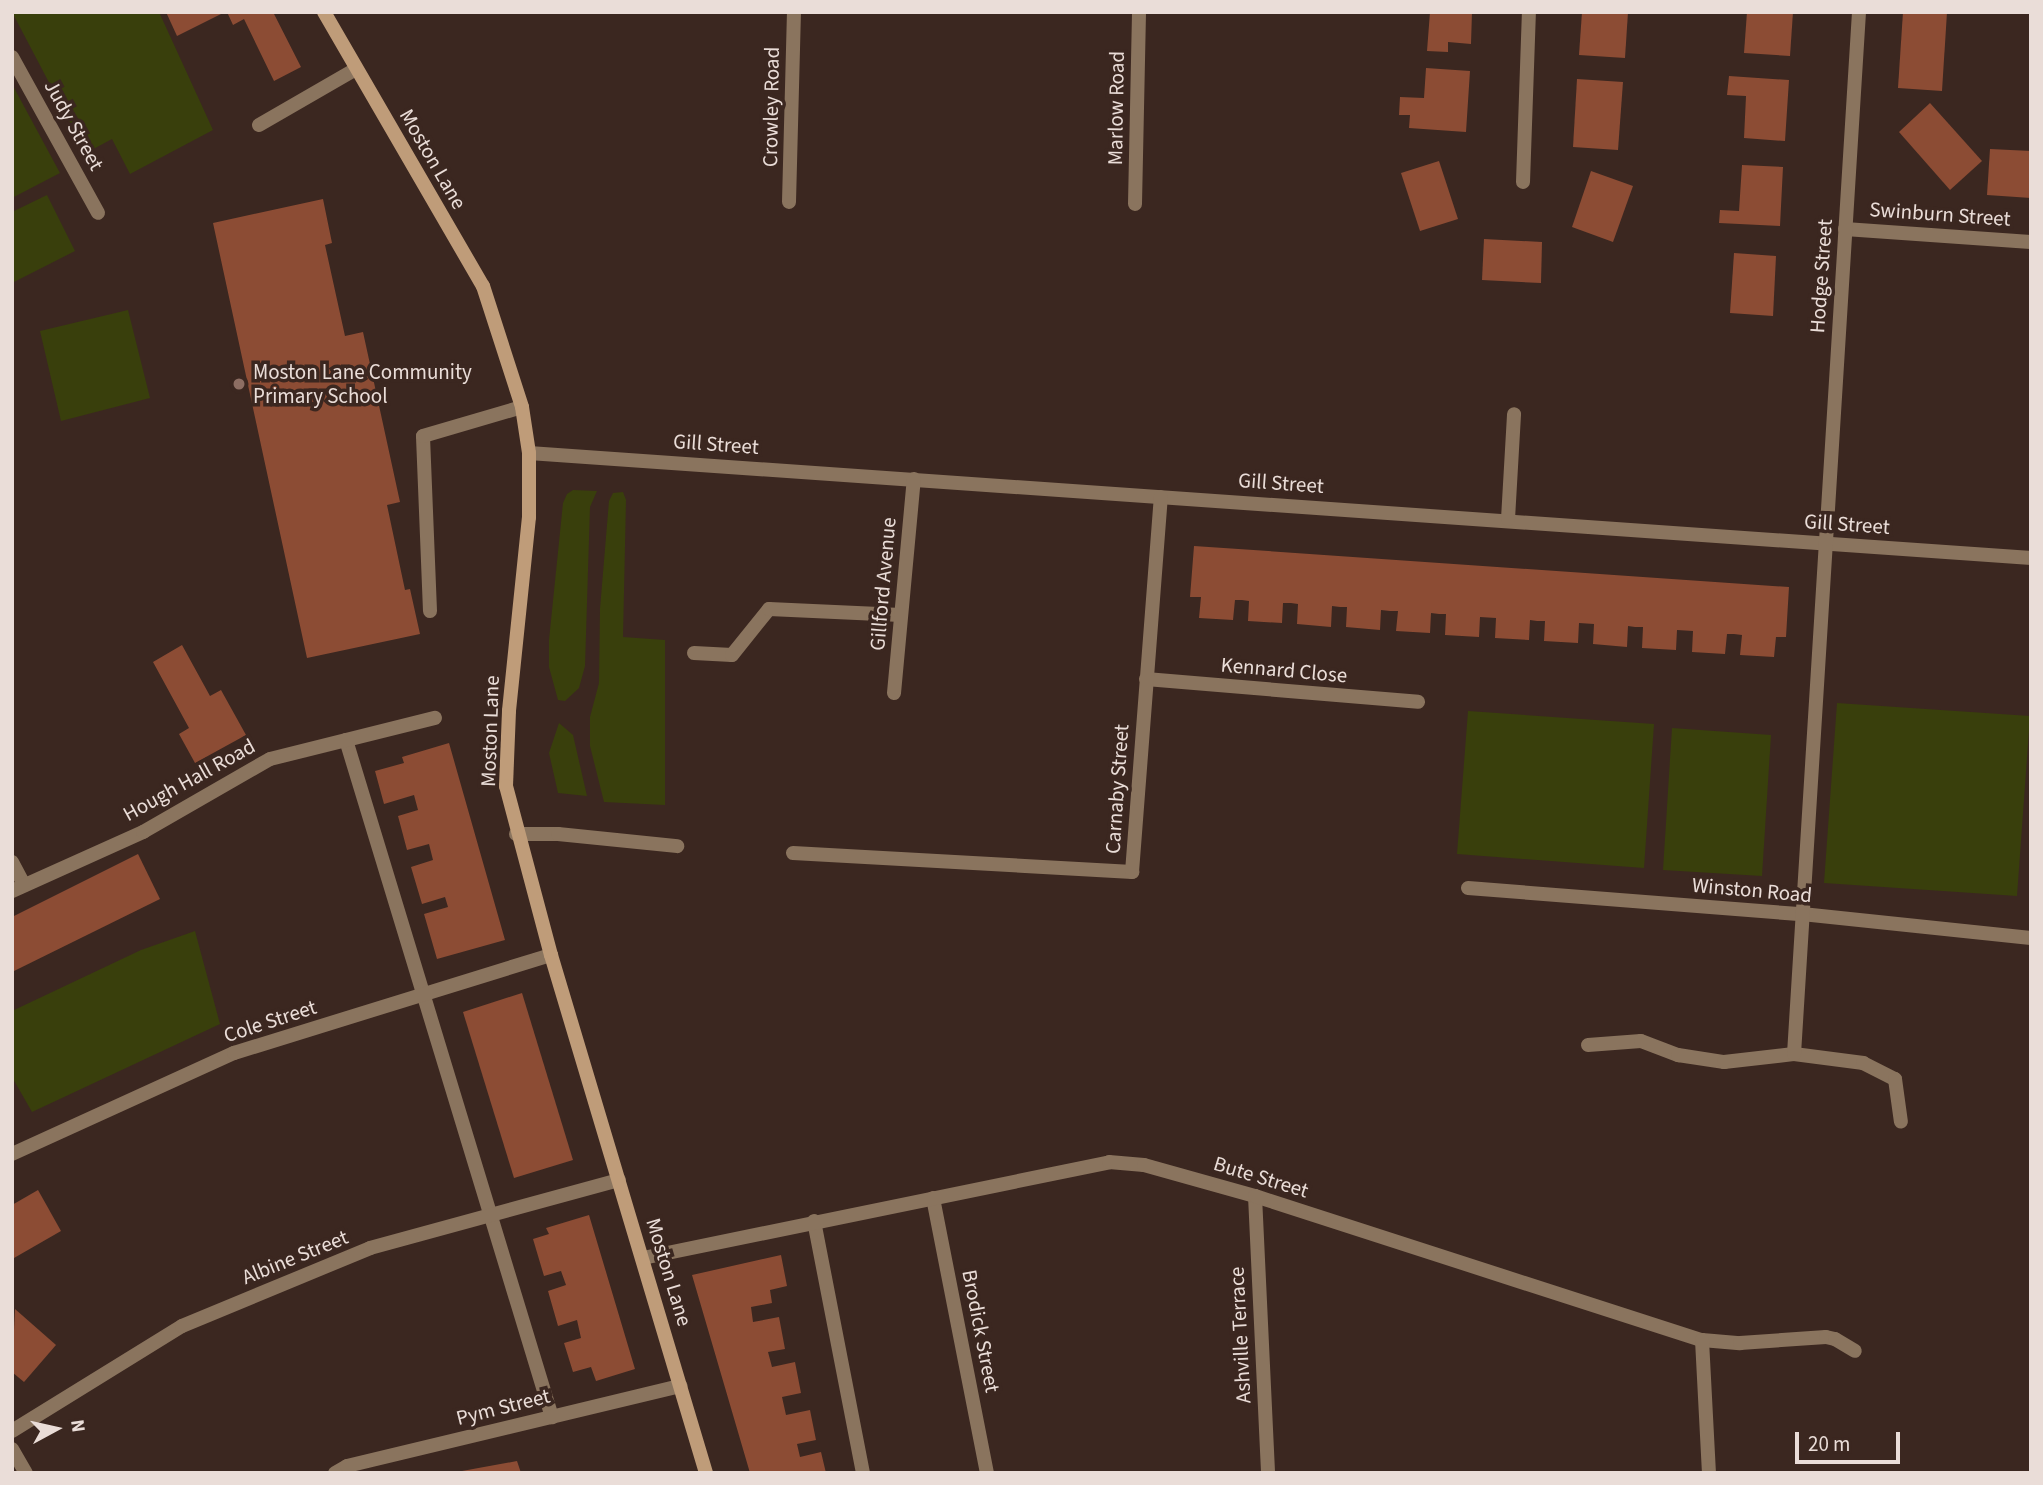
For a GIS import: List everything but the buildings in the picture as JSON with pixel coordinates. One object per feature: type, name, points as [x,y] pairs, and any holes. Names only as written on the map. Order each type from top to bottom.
[{"type":"street","name":"Moston Lane","points":[[324,12],[483,286],[522,407],[529,453],[529,517],[505,772],[516,834],[706,1473]]},
{"type":"street","name":"Crowley Road","points":[[789,202],[794,12]]},
{"type":"street","name":"Marlow Road","points":[[1135,205],[1139,12]]},
{"type":"street","points":[[1523,182],[1529,12]]},
{"type":"street","name":"Hodge Street","points":[[1794,1054],[1859,12]]},
{"type":"street","name":"Judy Street","points":[[12,57],[98,214]]},
{"type":"street","points":[[258,125],[356,69]]},
{"type":"street","name":"Swinburn Street","points":[[1846,229],[2031,242]]},
{"type":"street","points":[[430,611],[423,436],[522,407]]},
{"type":"street","points":[[1508,519],[1514,414]]},
{"type":"street","name":"Gill Street","points":[[529,453],[1508,519],[2031,558]]},
{"type":"street","name":"Gillford Avenue","points":[[894,693],[914,479]]},
{"type":"street","name":"Carnaby Street","points":[[793,853],[1132,872],[1161,497]]},
{"type":"street","points":[[694,653],[732,655],[769,609],[901,615]]},
{"type":"street","name":"Kennard Close","points":[[1146,679],[1418,702]]},
{"type":"street","name":"Hough Hall Road","points":[[18,888],[143,832],[270,759],[435,718]]},
{"type":"street","points":[[346,740],[552,1417]]},
{"type":"street","points":[[516,834],[558,834],[677,846]]},
{"type":"street","points":[[12,862],[18,888]]},
{"type":"street","name":"Winston Road","points":[[1468,888],[1802,914],[2031,938]]},
{"type":"street","name":"Cole Street","points":[[12,1154],[234,1053],[551,955]]},
{"type":"street","points":[[1588,1045],[1641,1041],[1678,1055],[1724,1062],[1794,1054],[1863,1063],[1895,1079],[1901,1122]]},
{"type":"street","name":"Bute Street","points":[[643,1258],[1109,1163],[1144,1165],[1255,1196],[1702,1340],[1740,1343],[1826,1338],[1835,1339],[1855,1351]]},
{"type":"street","name":"Albine Street","points":[[12,1431],[182,1326],[370,1248],[620,1180]]},
{"type":"street","name":"Ashville Terrace","points":[[1255,1196],[1268,1473]]},
{"type":"street","name":"Brodick Street","points":[[933,1198],[988,1473]]},
{"type":"street","points":[[814,1221],[863,1473]]},
{"type":"street","points":[[1702,1340],[1709,1473]]},
{"type":"street","name":"Pym Street","points":[[335,1473],[346,1466],[681,1386]]},
{"type":"street","points":[[12,1449],[26,1473]]},
{"type":"green space","points":[[12,12],[159,12],[213,130],[130,174],[112,139],[86,153]]},
{"type":"green space","points":[[12,84],[60,173],[12,198]]},
{"type":"green space","points":[[47,195],[75,251],[12,283],[12,212]]},
{"type":"green space","points":[[128,310],[150,398],[61,421],[40,331]]},
{"type":"green space","points":[[573,490],[597,491],[590,507],[585,666],[579,688],[565,701],[558,700],[549,667],[549,640],[563,503],[567,494]]},
{"type":"green space","points":[[623,492],[626,500],[623,637],[665,640],[665,805],[604,802],[590,746],[590,717],[599,683],[600,609],[609,501],[613,493]]},
{"type":"green space","points":[[1837,703],[2030,716],[2017,896],[1824,883]]},
{"type":"green space","points":[[1468,711],[1654,724],[1644,868],[1457,854]]},
{"type":"green space","points":[[559,723],[573,735],[587,796],[558,793],[549,753]]},
{"type":"green space","points":[[1672,728],[1771,735],[1762,876],[1663,870]]},
{"type":"green space","points":[[195,931],[220,1024],[32,1112],[12,1077],[12,1011],[141,950]]},
{"type":"place","name":"Moston Lane Community Primary School","points":[[239,384]]}]
